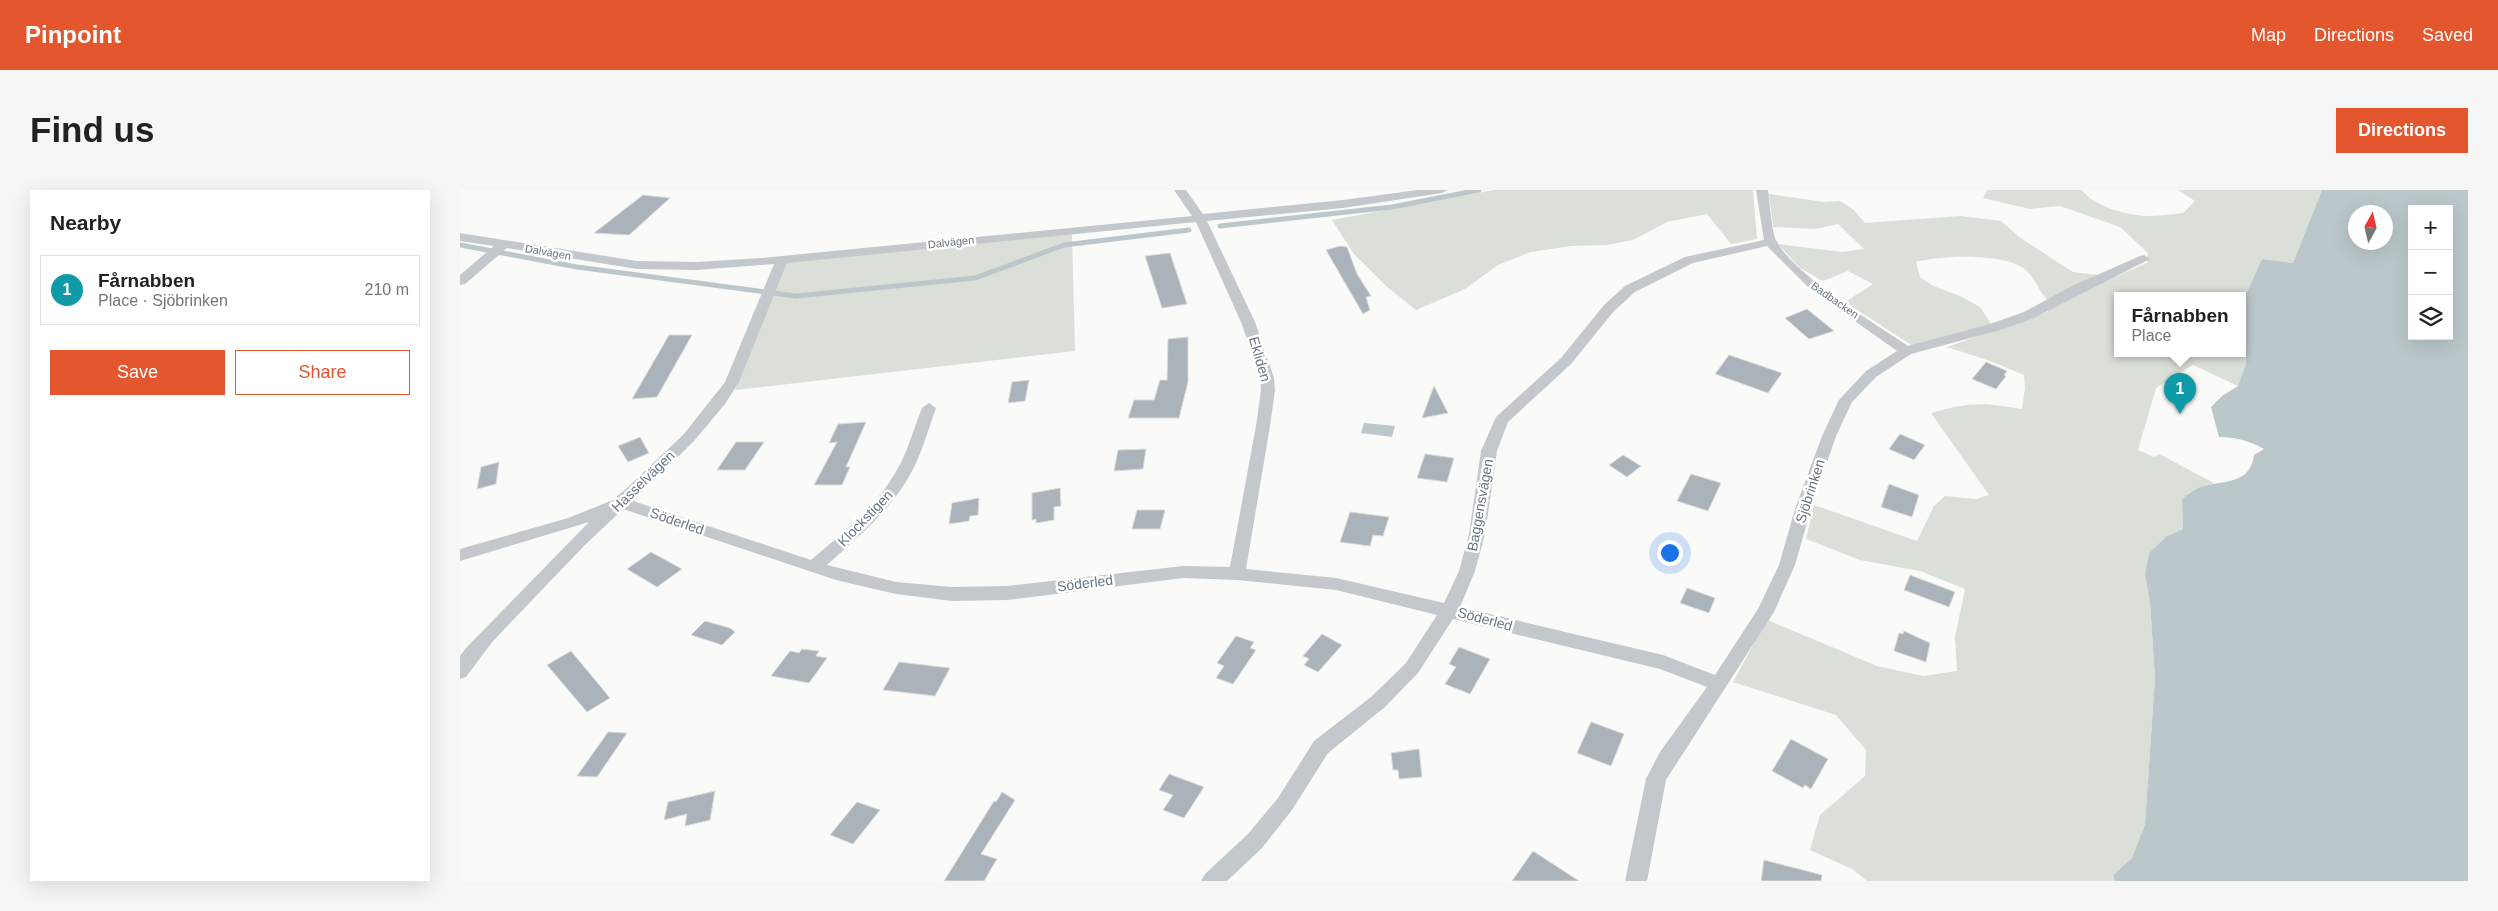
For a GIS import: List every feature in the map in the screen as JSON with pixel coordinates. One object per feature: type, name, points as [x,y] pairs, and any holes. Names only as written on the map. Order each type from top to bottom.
[{"type":"street","name":"Ekliden","points":[[1180,190],[1200,218],[1248,322],[1260,351],[1267,378],[1268,390],[1263,426],[1237,574]]},
{"type":"street","name":"Dalvägen","points":[[460,237],[637,265],[697,266],[782,260],[1343,204],[1442,190]]},
{"type":"street","points":[[1762,190],[1770,242]]},
{"type":"street","name":"Badbacken","points":[[1770,242],[1783,259],[1802,276],[1906,351]]},
{"type":"street","name":"Baggensvägen","points":[[1212,881],[1254,840],[1285,804],[1321,747],[1378,702],[1412,668],[1450,609],[1467,571],[1476,534],[1489,451],[1501,420],[1566,361],[1609,308],[1630,289],[1690,260],[1770,242]]},
{"type":"street","points":[[460,281],[503,245]]},
{"type":"street","name":"Sjöbrinken","points":[[1636,881],[1656,780],[1667,758],[1719,684],[1765,612],[1787,565],[1803,509],[1826,443],[1846,400],[1871,374],[1906,351],[2028,315],[2077,289],[2144,259]]},
{"type":"street","name":"Hasselvägen","points":[[460,672],[491,633],[598,523],[622,503],[708,417],[732,382],[782,260]]},
{"type":"street","name":"Klockstigen","points":[[815,566],[872,514],[899,482],[929,408]]},
{"type":"street","points":[[460,555],[573,522],[622,503]]},
{"type":"street","name":"Söderled","points":[[622,503],[836,574],[896,588],[973,594],[1007,593],[1174,572],[1237,574],[1336,584],[1450,609],[1536,632],[1663,662],[1719,684]]},
{"type":"shaded area","points":[[1494,190],[1753,190],[1757,239],[1731,244],[1707,214],[1667,222],[1633,240],[1607,245],[1571,246],[1531,252],[1498,265],[1465,289],[1416,310],[1386,286],[1354,254],[1332,220]]},
{"type":"shaded area","points":[[1987,190],[2082,190],[2094,201],[2112,209],[2147,216],[2183,213],[2195,201],[2178,190],[2322,190],[2293,263],[2262,259],[2246,292],[2114,292],[2114,357],[2246,357],[2246,364],[2238,386],[2193,365],[2156,388],[2138,450],[2154,457],[2159,454],[2214,483],[2189,492],[2182,500],[2183,529],[2167,536],[2149,553],[2145,574],[2150,603],[2155,678],[2145,824],[2132,858],[2113,875],[2115,881],[1867,881],[1852,869],[1810,850],[1820,815],[1865,776],[1866,750],[1836,715],[1733,682],[1767,620],[1877,666],[1923,676],[1957,671],[1955,637],[1965,589],[1920,571],[1860,560],[1806,539],[1814,505],[1917,541],[1934,506],[1945,496],[1976,499],[1989,495],[1931,413],[1976,404],[2022,409],[2025,388],[2024,375],[1990,361],[1947,347],[2048,312],[2048,301],[2028,272],[2007,261],[1991,258],[1957,257],[1916,262],[1920,277],[1933,286],[1960,296],[1980,307],[1991,324],[1913,346],[1845,302],[1873,284],[1848,271],[1823,281],[1800,268],[1778,244],[1842,252],[1864,249],[1838,224],[1815,229],[1773,227],[1769,194],[1824,202],[1840,201],[1854,210],[1865,223],[1961,216],[2001,221],[2019,237],[2073,272],[2115,277],[2147,263],[2148,253],[2120,227],[2060,206],[2030,209],[1983,198]]},
{"type":"shaded area","points":[[2322,190],[2468,190],[2468,881],[2115,881],[2113,875],[2132,858],[2145,824],[2155,678],[2150,603],[2145,574],[2149,553],[2167,536],[2183,529],[2182,500],[2191,492],[2202,487],[2244,475],[2250,467],[2254,455],[2264,449],[2243,440],[2219,437],[2211,407],[2222,396],[2238,386],[2246,364],[2246,292],[2262,259],[2293,263]]},
{"type":"shaded area","points":[[1072,234],[1075,351],[735,390],[788,261]]},
{"type":"shaded area","points":[[1364,423],[1395,426],[1392,437],[1361,433]]},
{"type":"building","points":[[643,195],[670,198],[629,235],[594,233]]},
{"type":"building","points":[[1340,246],[1347,247],[1357,274],[1371,296],[1366,297],[1370,310],[1363,314],[1326,250]]},
{"type":"building","points":[[1170,253],[1187,304],[1162,308],[1145,256]]},
{"type":"building","points":[[1807,309],[1834,331],[1809,339],[1785,318]]},
{"type":"building","points":[[669,335],[692,335],[657,397],[632,399]]},
{"type":"building","points":[[1188,337],[1188,382],[1179,418],[1128,418],[1134,400],[1154,400],[1160,380],[1167,380],[1168,339]]},
{"type":"building","points":[[1729,355],[1782,373],[1768,393],[1715,374]]},
{"type":"building","points":[[1986,362],[2007,371],[2004,375],[2006,376],[1996,389],[1972,379]]},
{"type":"building","points":[[1029,380],[1025,401],[1008,403],[1012,382]]},
{"type":"building","points":[[1434,386],[1448,413],[1422,418]]},
{"type":"building","points":[[866,422],[846,467],[850,467],[842,485],[814,485],[837,442],[829,443],[838,424]]},
{"type":"building","points":[[1900,434],[1925,445],[1914,460],[1889,449]]},
{"type":"building","points":[[640,437],[649,453],[628,462],[618,446]]},
{"type":"building","points":[[736,442],[764,442],[745,470],[717,470]]},
{"type":"building","points":[[1146,449],[1143,469],[1114,471],[1118,450]]},
{"type":"building","points":[[1425,454],[1454,458],[1447,482],[1417,478]]},
{"type":"building","points":[[1623,455],[1641,466],[1627,477],[1609,465]]},
{"type":"building","points":[[499,462],[496,484],[477,489],[481,467]]},
{"type":"building","points":[[1691,474],[1721,483],[1708,511],[1677,501]]},
{"type":"building","points":[[1889,484],[1919,495],[1912,517],[1881,507]]},
{"type":"building","points":[[1060,488],[1061,506],[1054,507],[1054,520],[1036,523],[1036,519],[1032,520],[1032,493]]},
{"type":"building","points":[[979,498],[978,515],[970,516],[969,521],[949,524],[952,503]]},
{"type":"building","points":[[1137,510],[1165,510],[1160,529],[1132,529]]},
{"type":"building","points":[[1350,512],[1389,517],[1383,536],[1373,535],[1370,546],[1340,542]]},
{"type":"building","points":[[651,552],[682,569],[657,587],[627,569]]},
{"type":"building","points":[[1910,575],[1955,592],[1949,607],[1904,590]]},
{"type":"building","points":[[1687,588],[1715,598],[1709,613],[1680,603]]},
{"type":"building","points":[[705,621],[730,628],[735,632],[722,645],[691,635]]},
{"type":"building","points":[[1904,631],[1930,643],[1926,662],[1894,651],[1899,633],[1903,634]]},
{"type":"building","points":[[1322,634],[1342,645],[1318,672],[1304,665],[1309,659],[1303,656]]},
{"type":"building","points":[[1236,636],[1254,642],[1250,648],[1256,650],[1233,684],[1216,678],[1224,666],[1217,663]]},
{"type":"building","points":[[1459,647],[1490,659],[1470,694],[1445,684],[1456,667],[1449,664]]},
{"type":"building","points":[[802,649],[819,651],[816,656],[827,658],[809,683],[771,676],[790,651],[799,653]]},
{"type":"building","points":[[571,651],[610,698],[587,712],[547,665]]},
{"type":"building","points":[[899,662],[950,668],[935,696],[883,690]]},
{"type":"building","points":[[1591,722],[1624,734],[1611,766],[1577,753]]},
{"type":"building","points":[[608,732],[627,733],[597,777],[577,776]]},
{"type":"building","points":[[1791,739],[1828,759],[1811,789],[1805,785],[1803,788],[1772,771]]},
{"type":"building","points":[[1419,749],[1422,777],[1399,779],[1398,770],[1393,770],[1391,753]]},
{"type":"building","points":[[1169,774],[1204,787],[1184,818],[1163,810],[1173,795],[1159,790]]},
{"type":"building","points":[[715,791],[710,820],[685,826],[687,814],[664,820],[668,802]]},
{"type":"building","points":[[1002,792],[1015,800],[981,854],[997,859],[984,881],[944,881],[994,801],[996,802]]},
{"type":"building","points":[[857,802],[880,810],[853,844],[830,835]]},
{"type":"building","points":[[1533,851],[1579,881],[1512,881]]},
{"type":"building","points":[[1764,860],[1822,875],[1821,881],[1761,881]]},
{"type":"waterway","points":[[1220,226],[1392,207],[1479,190]]},
{"type":"waterway","points":[[460,245],[577,267],[796,296],[975,278],[1064,245],[1189,230]]},
{"type":"place","name":"Fårnabben","points":[[2180,414]]}]
